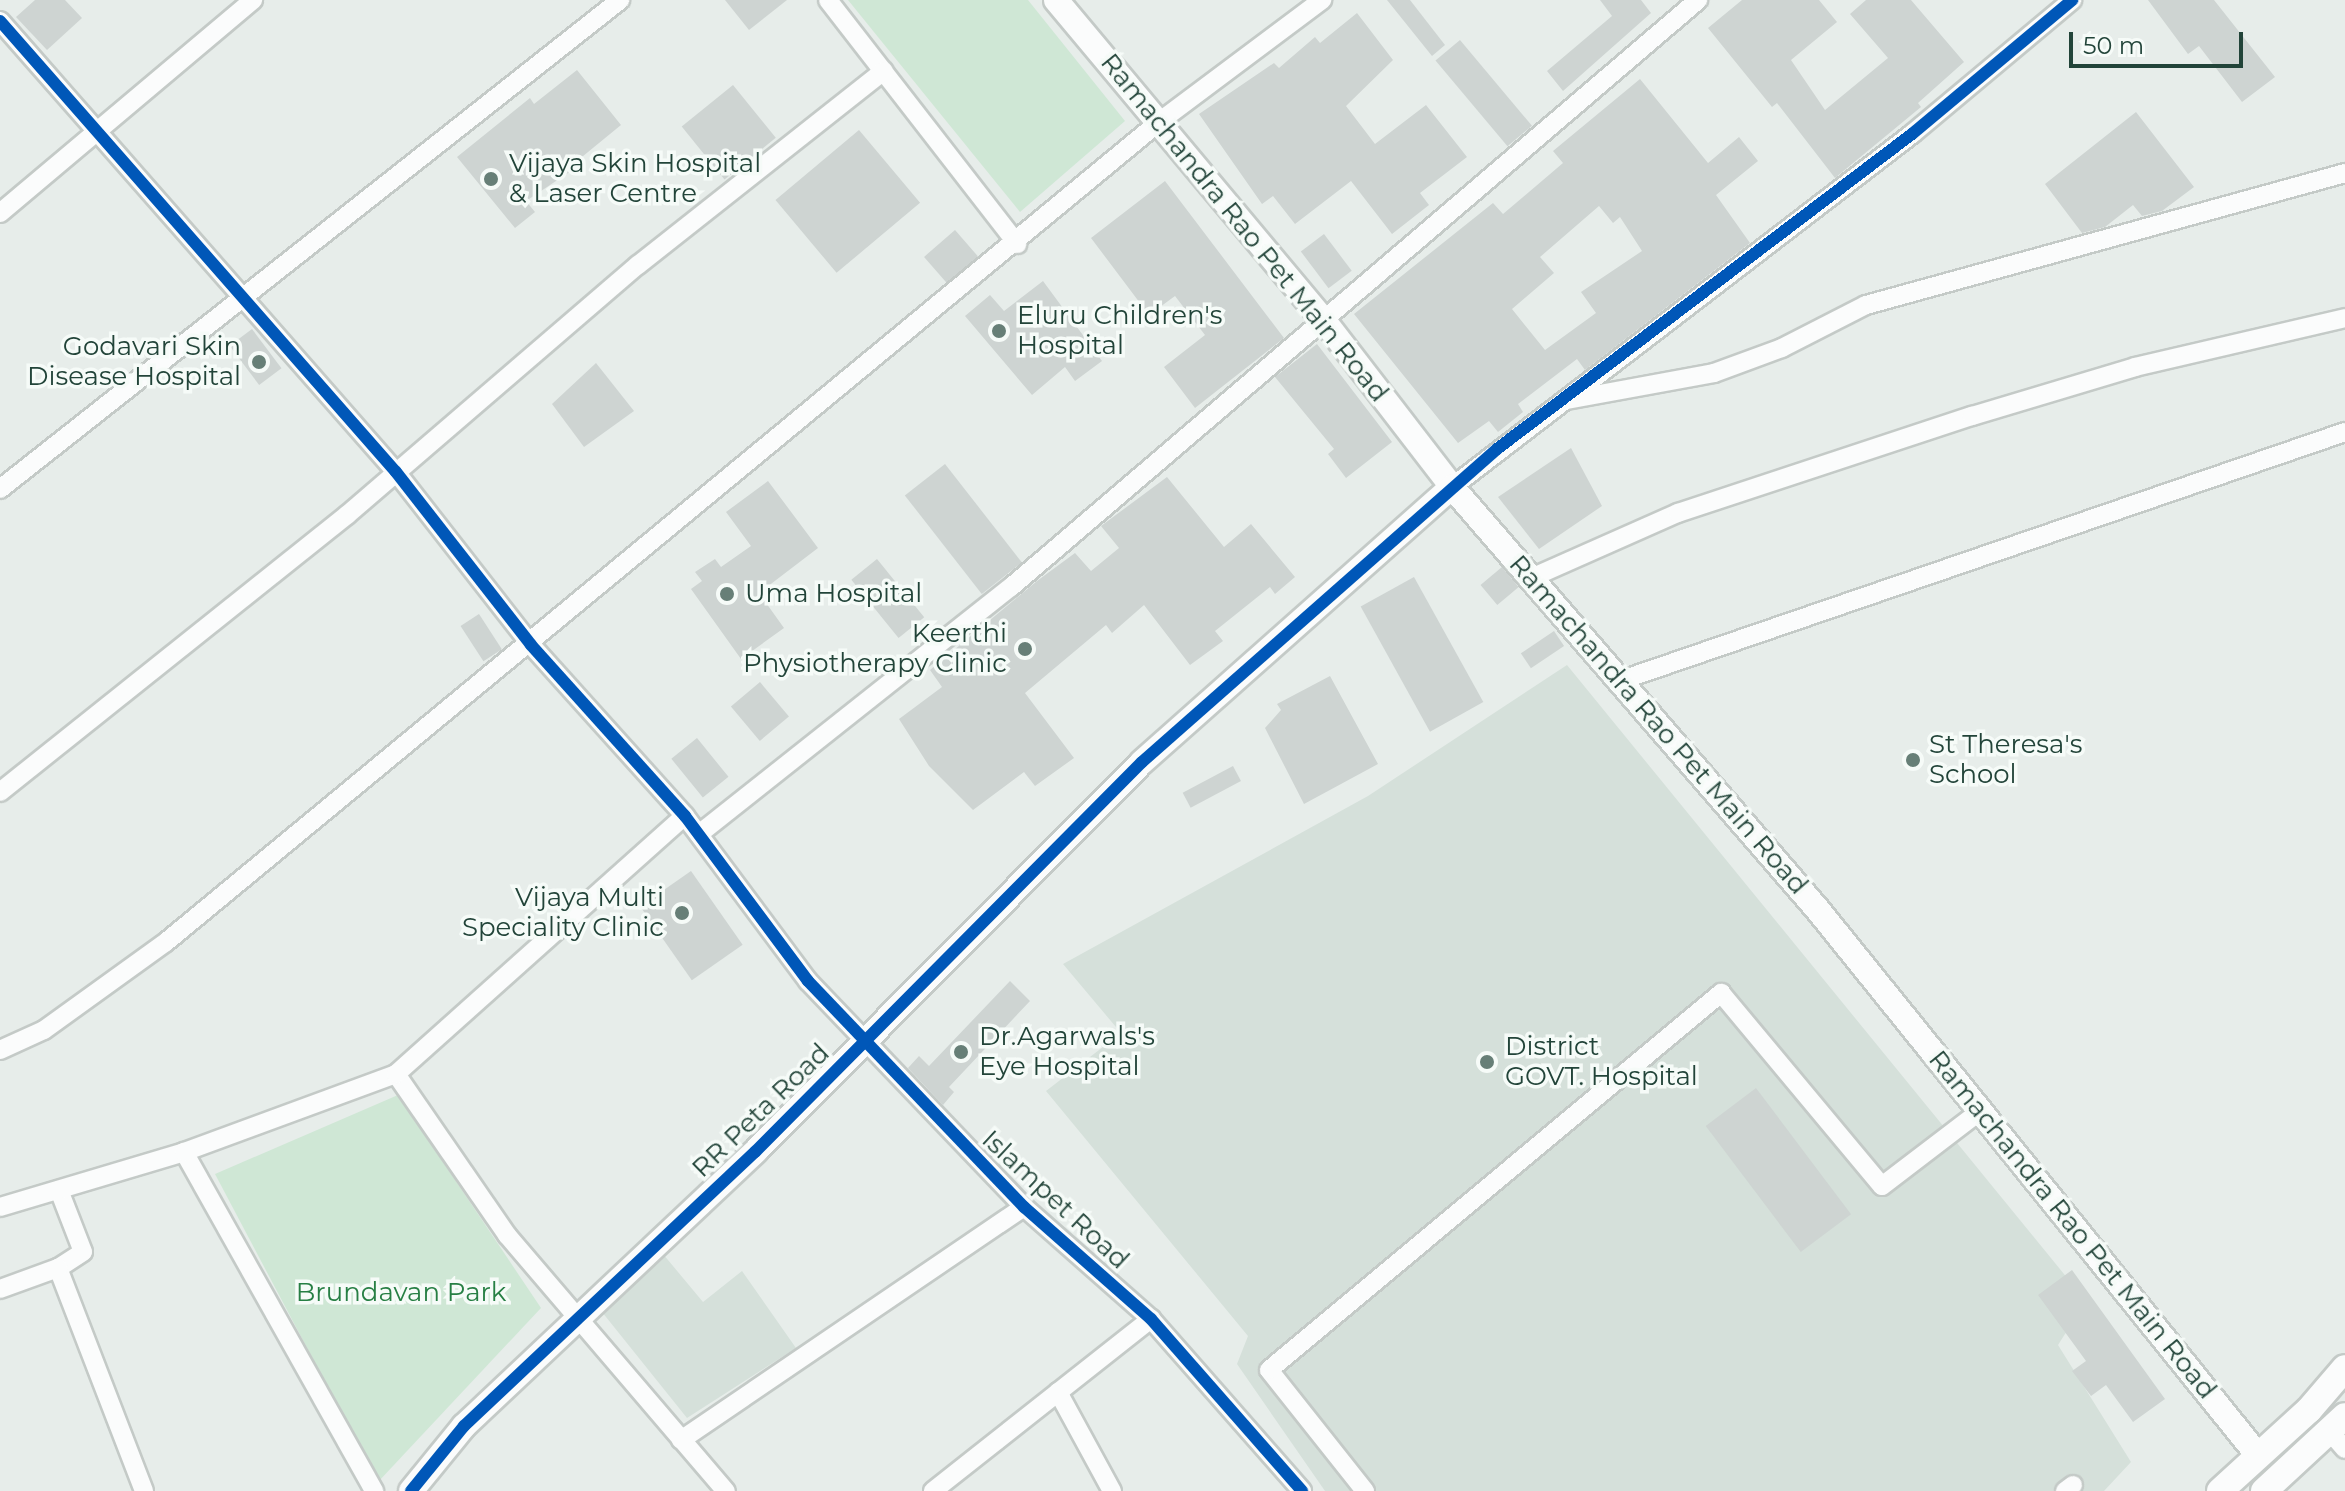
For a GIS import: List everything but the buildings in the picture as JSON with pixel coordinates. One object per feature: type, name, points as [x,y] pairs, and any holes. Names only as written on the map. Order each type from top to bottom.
[{"type":"main road","points":[[2220,1491],[2257,1454],[2309,1410],[2345,1368]]},
{"type":"main road","points":[[2264,1491],[2340,1433]]},
{"type":"street","points":[[0,213],[253,0]]},
{"type":"street","points":[[0,489],[242,294],[620,0]]},
{"type":"street","points":[[828,0],[1017,244]]},
{"type":"street","name":"Ramachandra Rao Pet Main Road","points":[[1056,0],[1322,318],[1452,487],[1818,910],[2257,1454]]},
{"type":"street","points":[[0,1050],[44,1030],[166,942],[1017,244],[1159,122],[1322,0]]},
{"type":"street","points":[[699,834],[1011,587],[1322,318],[1698,0]]},
{"type":"street","points":[[1452,487],[1912,134],[2072,0]]},
{"type":"street","name":"Islampet Road","points":[[0,21],[396,472],[531,645],[685,816],[808,981],[1024,1207],[1151,1319],[1217,1389],[1302,1491]]},
{"type":"street","points":[[0,792],[396,472],[638,265],[884,71]]},
{"type":"street","points":[[1567,400],[1714,373],[1782,348],[1866,305],[2345,173]]},
{"type":"street","points":[[1531,578],[1678,513],[1972,416],[2135,367],[2345,318]]},
{"type":"street","points":[[1619,681],[2345,432]]},
{"type":"street","name":"RR Peta Road","points":[[411,1491],[464,1426],[576,1317],[755,1152],[1142,762],[1452,487]]},
{"type":"street","points":[[0,1207],[184,1152],[396,1074],[685,816]]},
{"type":"street","points":[[1365,1491],[1269,1370],[1721,993],[1882,1186],[1980,1111]]},
{"type":"street","points":[[396,1074],[507,1235],[726,1491]]},
{"type":"street","points":[[184,1152],[374,1491]]},
{"type":"street","points":[[0,1289],[58,1268],[83,1252],[59,1190]]},
{"type":"street","points":[[681,1440],[1024,1207]]},
{"type":"street","points":[[58,1268],[144,1491]]},
{"type":"street","points":[[933,1491],[1151,1319]]},
{"type":"street","points":[[1058,1392],[1112,1491]]},
{"type":"shaded area","name":"District GOVT. Hospital","points":[[1567,665],[2086,1301],[2058,1345],[2131,1462],[2104,1491],[1325,1491],[1237,1364],[1248,1336],[1046,1091],[1121,1033],[1063,964],[1368,796]]},
{"type":"shaded area","points":[[663,1254],[703,1302],[742,1271],[796,1348],[687,1418],[602,1312]]},
{"type":"green space","points":[[848,0],[1028,0],[1125,121],[1020,212]]},
{"type":"green space","name":"Brundavan Park","points":[[398,1095],[541,1308],[378,1482],[215,1174]]},
{"type":"cycle path","points":[[411,1491],[464,1426],[755,1152],[1142,762],[1497,449],[1912,134],[2072,0]]},
{"type":"cycle path","points":[[0,21],[396,472],[531,645],[685,816],[808,981],[1024,1207],[1151,1319],[1302,1491]]},
{"type":"place","name":"Vijaya Skin Hospital & Laser Centre","points":[[491,179]]},
{"type":"place","name":"Eluru Children's Hospital","points":[[999,331]]},
{"type":"place","name":"Godavari Skin Disease Hospital","points":[[259,362]]},
{"type":"place","name":"Uma Hospital","points":[[727,594]]},
{"type":"place","name":"Keerthi Physiotherapy Clinic","points":[[1025,649]]},
{"type":"place","name":"St Theresa's School","points":[[1913,760]]},
{"type":"place","name":"Vijaya Multi Speciality Clinic","points":[[682,913]]},
{"type":"place","name":"Dr.Agarwals's Eye Hospital","points":[[961,1052]]},
{"type":"place","name":"District GOVT. Hospital","points":[[1487,1062]]}]
